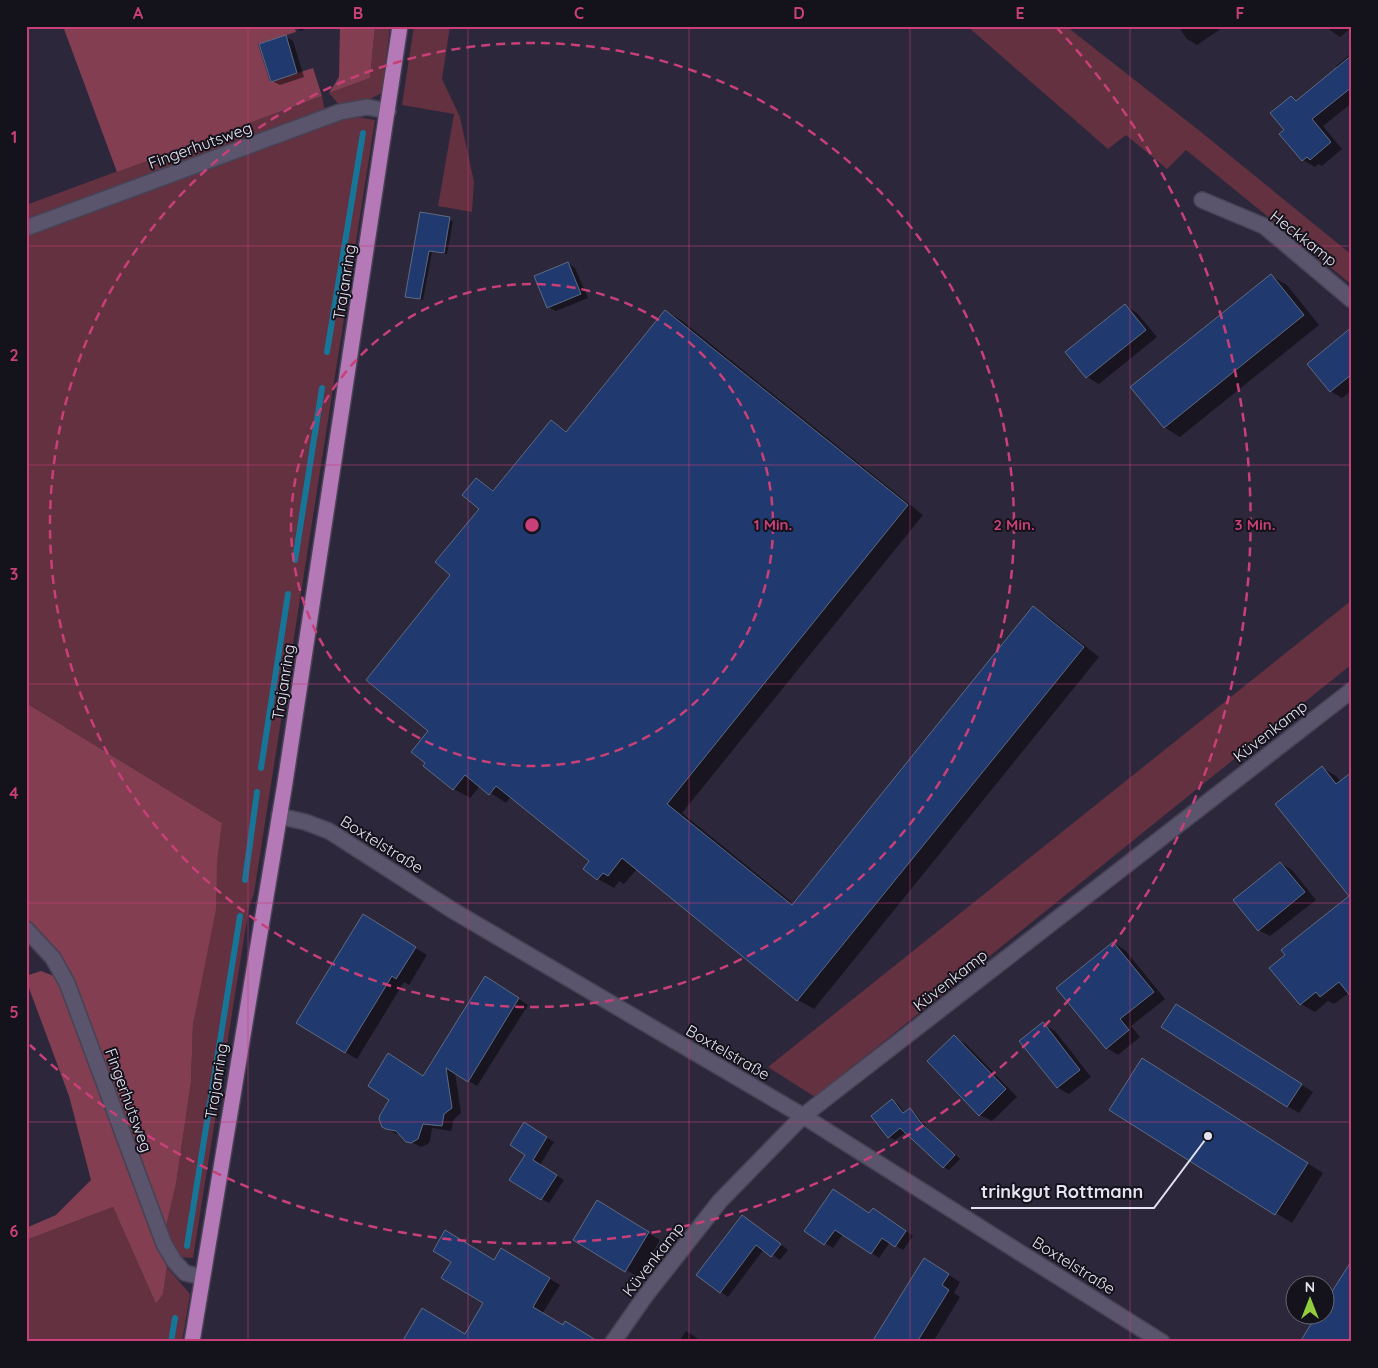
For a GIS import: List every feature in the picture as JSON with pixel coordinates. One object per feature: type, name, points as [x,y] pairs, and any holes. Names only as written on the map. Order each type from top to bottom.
[{"type":"main road","name":"Trajanring","points":[[192,1342],[279,816],[400,26]]},
{"type":"street","name":"Fingerhutsweg","points":[[26,228],[340,112],[367,107],[388,110]]},
{"type":"street","name":"Heckkamp","points":[[1202,200],[1264,226],[1352,300]]},
{"type":"street","name":"Küvenkamp","points":[[613,1342],[646,1295],[720,1201],[803,1116],[1352,690]]},
{"type":"street","name":"Boxtelstraße","points":[[279,816],[305,822],[330,831],[452,910],[803,1116],[1109,1307],[1154,1340]]},
{"type":"street","name":"Fingerhutsweg","points":[[26,929],[53,958],[67,983],[164,1244],[174,1262],[185,1273],[202,1277]]},
{"type":"shaded area","points":[[73,26],[294,26],[296,32],[258,44],[270,82],[313,68],[322,96],[117,172],[64,29]]},
{"type":"shaded area","points":[[340,26],[375,26],[370,78],[329,93],[339,77]]},
{"type":"shaded area","points":[[375,26],[390,26],[382,93],[366,101],[341,107],[329,93],[370,78]]},
{"type":"shaded area","points":[[414,26],[450,26],[442,79],[460,117],[474,182],[472,212],[438,206],[454,114],[402,105]]},
{"type":"shaded area","points":[[967,26],[1066,26],[1201,132],[1352,255],[1352,285],[1186,150],[1167,169],[1126,135],[1108,149]]},
{"type":"shaded area","points":[[322,96],[325,112],[26,222],[26,205]]},
{"type":"shaded area","points":[[345,115],[375,120],[254,893],[249,907],[193,1258],[178,1257],[165,1231],[176,1184],[191,1082],[193,1024],[222,823],[26,703],[26,236],[325,126]]},
{"type":"shaded area","points":[[1352,600],[1352,664],[815,1097],[768,1067]]},
{"type":"shaded area","points":[[26,703],[222,823],[217,862],[216,909],[193,1024],[191,1082],[176,1184],[165,1231],[66,967],[50,944],[26,922]]},
{"type":"shaded area","points":[[41,971],[59,978],[159,1251],[167,1267],[163,1294],[156,1304],[113,1207],[26,1240],[26,1228],[56,1215],[91,1180],[69,1096],[26,980],[26,976]]},
{"type":"shaded area","points":[[113,1207],[156,1304],[163,1294],[167,1267],[190,1294],[182,1342],[26,1342],[26,1240]]},
{"type":"building","points":[[286,35],[297,73],[271,82],[259,44]]},
{"type":"building","points":[[1352,55],[1352,87],[1312,119],[1331,142],[1310,160],[1307,157],[1302,161],[1279,134],[1284,130],[1270,113],[1291,96],[1296,101]]},
{"type":"building","points":[[420,212],[450,217],[444,253],[429,251],[420,299],[405,297]]},
{"type":"building","points":[[568,262],[581,294],[547,308],[534,276]]},
{"type":"building","points":[[1271,274],[1304,315],[1164,428],[1130,387]]},
{"type":"building","points":[[1125,304],[1146,330],[1086,378],[1065,352]]},
{"type":"building","points":[[665,310],[908,505],[667,804],[792,905],[1033,606],[1084,647],[797,1001],[622,858],[608,876],[603,873],[597,880],[583,869],[589,861],[496,786],[489,795],[465,775],[453,790],[423,766],[425,763],[411,752],[428,731],[366,680],[450,575],[435,562],[479,509],[462,495],[476,478],[493,491],[551,420],[566,432]]},
{"type":"building","points":[[1352,327],[1352,374],[1330,392],[1307,364]]},
{"type":"building","points":[[1322,766],[1336,784],[1352,772],[1352,998],[1339,982],[1320,997],[1316,992],[1300,1005],[1269,968],[1285,955],[1281,950],[1349,896],[1275,804]]},
{"type":"building","points":[[1280,862],[1305,892],[1258,931],[1233,900]]},
{"type":"building","points":[[363,914],[416,947],[396,979],[392,976],[345,1053],[296,1023]]},
{"type":"building","points":[[1113,942],[1154,992],[1120,1019],[1129,1030],[1106,1049],[1056,988]]},
{"type":"building","points":[[485,976],[519,998],[468,1082],[446,1068],[452,1108],[444,1114],[442,1126],[423,1124],[418,1139],[411,1143],[406,1142],[396,1131],[382,1127],[379,1119],[380,1115],[389,1100],[368,1086],[388,1053],[423,1076]]},
{"type":"building","points":[[1176,1004],[1302,1084],[1287,1107],[1161,1027]]},
{"type":"building","points":[[1043,1022],[1080,1070],[1057,1088],[1019,1041]]},
{"type":"building","points":[[954,1035],[1006,1089],[979,1116],[927,1061]]},
{"type":"building","points":[[1142,1058],[1308,1163],[1275,1215],[1109,1110]]},
{"type":"building","points":[[892,1099],[903,1113],[910,1108],[922,1124],[955,1155],[943,1168],[900,1128],[888,1138],[871,1116]]},
{"type":"building","points":[[524,1122],[547,1137],[533,1160],[557,1175],[541,1200],[509,1180],[525,1155],[510,1145]]},
{"type":"building","points":[[833,1189],[869,1213],[873,1208],[906,1231],[895,1247],[882,1238],[871,1254],[835,1230],[824,1245],[804,1231]]},
{"type":"building","points":[[597,1200],[649,1232],[625,1272],[573,1240]]},
{"type":"building","points":[[742,1215],[781,1244],[771,1257],[756,1245],[720,1293],[696,1275]]},
{"type":"building","points":[[445,1230],[494,1260],[501,1248],[550,1278],[533,1307],[563,1325],[565,1321],[599,1342],[402,1342],[422,1308],[465,1334],[483,1303],[441,1278],[451,1262],[433,1251]]},
{"type":"building","points":[[924,1258],[949,1274],[942,1285],[949,1290],[917,1342],[872,1342]]},
{"type":"building","points":[[1352,1260],[1352,1342],[1300,1342],[1310,1326],[1336,1326],[1336,1285]]},
{"type":"waterway","points":[[327,352],[363,133]]},
{"type":"waterway","points":[[295,560],[322,388]]},
{"type":"waterway","points":[[261,768],[288,594]]},
{"type":"waterway","points":[[245,880],[257,792]]},
{"type":"waterway","points":[[187,1246],[240,916]]},
{"type":"waterway","points":[[171,1342],[175,1318]]},
{"type":"place","name":"trinkgut Rottmann","points":[[1208,1136]]}]
